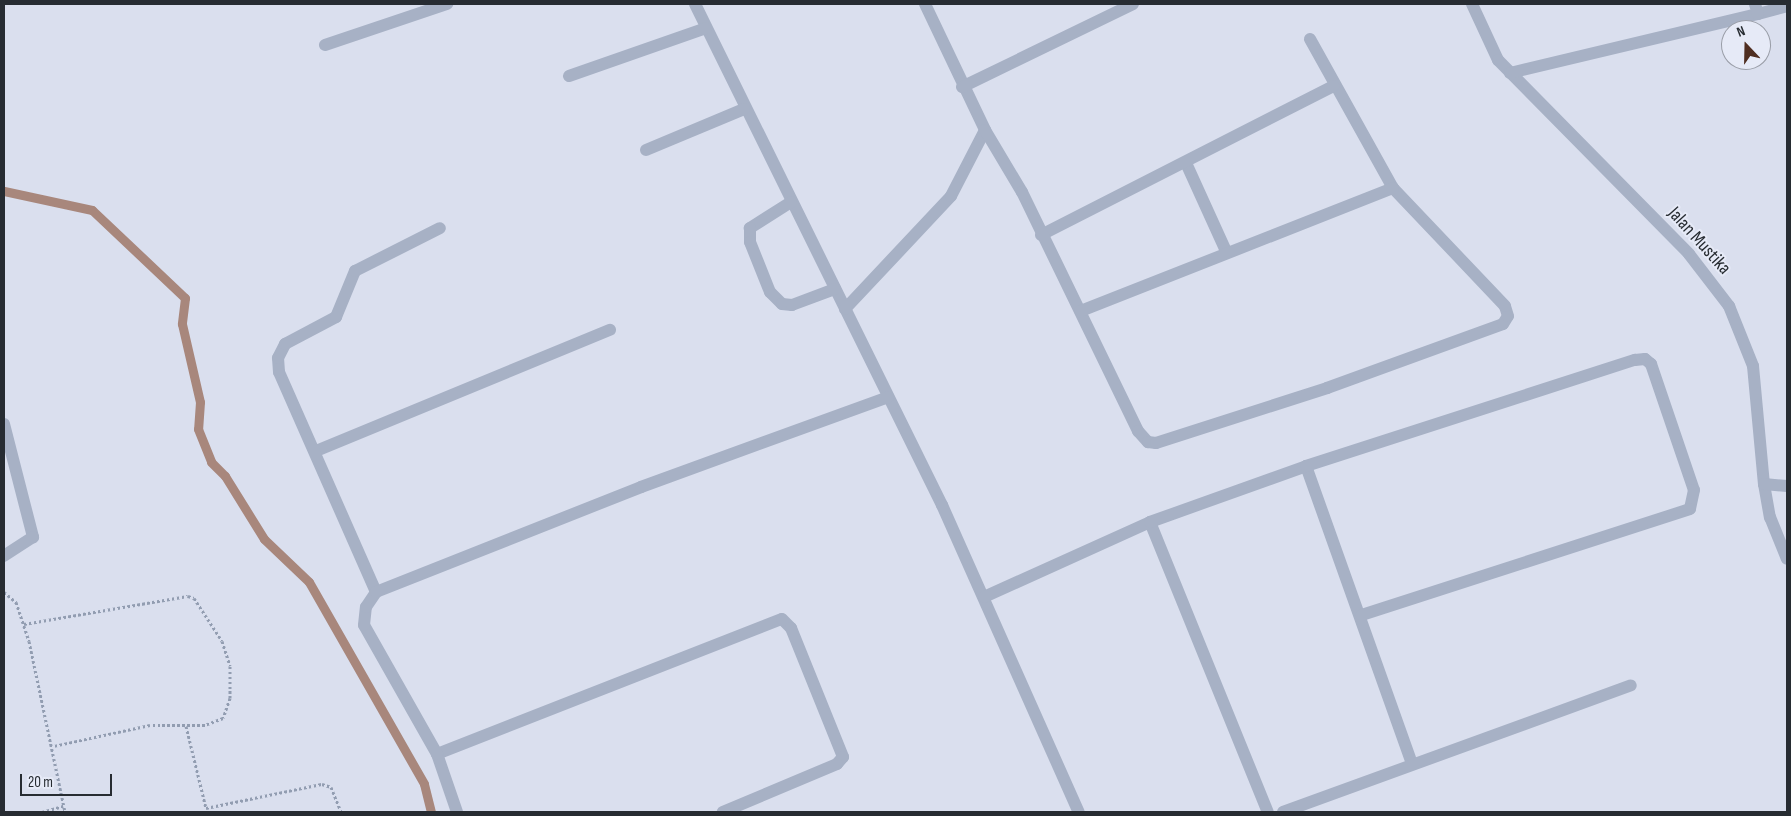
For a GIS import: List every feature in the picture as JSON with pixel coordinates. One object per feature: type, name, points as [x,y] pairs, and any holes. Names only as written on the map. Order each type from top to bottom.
[{"type":"street","points":[[325,45],[447,4]]},
{"type":"street","points":[[695,4],[744,109],[845,309],[984,597],[1079,812]]},
{"type":"street","points":[[925,4],[962,87],[1080,310],[1138,431],[1148,442],[1156,443],[1503,324],[1508,316],[1505,306],[1393,188],[1333,86],[1310,39]]},
{"type":"street","points":[[962,87],[1133,4]]},
{"type":"street","name":"Jalan Mustika","points":[[1472,4],[1491,50],[1510,73],[1689,254],[1729,306],[1756,381],[1764,484],[1770,517],[1787,559]]},
{"type":"street","points":[[1510,73],[1756,9],[1787,6]]},
{"type":"street","points":[[570,76],[706,28]]},
{"type":"street","points":[[1041,235],[1186,163],[1333,86]]},
{"type":"street","points":[[646,150],[744,109]]},
{"type":"street","points":[[845,309],[951,196],[974,159],[985,130]]},
{"type":"street","points":[[1186,163],[1226,251]]},
{"type":"street","points":[[1080,310],[1226,251],[1393,188]]},
{"type":"street","points":[[791,202],[750,228],[750,242],[770,292],[782,304],[792,305],[835,289]]},
{"type":"street","points":[[376,592],[316,451],[279,372],[278,358],[285,344],[336,317],[355,271],[440,228]]},
{"type":"street","points":[[316,451],[610,330]]},
{"type":"street","points":[[984,597],[1150,522],[1306,466],[1641,358],[1651,364],[1694,490],[1690,509],[1362,615]]},
{"type":"street","points":[[457,812],[437,754],[364,625],[366,607],[376,592],[641,487],[888,397]]},
{"type":"street","points":[[4,424],[33,538],[4,556]]},
{"type":"street","points":[[1306,466],[1362,615],[1412,763]]},
{"type":"street","points":[[1764,484],[1787,486]]},
{"type":"street","points":[[1150,522],[1268,812]]},
{"type":"street","points":[[437,754],[494,735],[782,619],[791,628],[844,757],[723,812]]},
{"type":"street","points":[[1283,812],[1631,684]]},
{"type":"path","points":[[4,592],[16,602],[24,624],[54,746],[65,812]]},
{"type":"path","points":[[24,624],[172,597],[194,598],[227,654],[230,698],[223,718],[186,726],[150,725],[54,746]]},
{"type":"path","points":[[186,726],[206,808],[322,784],[331,787],[341,812]]},
{"type":"path","points":[[42,812],[64,806]]},
{"type":"waterway","points":[[4,191],[92,210],[185,298],[182,324],[200,402],[198,429],[211,462],[225,476],[264,539],[309,582],[424,784],[431,812]]}]
